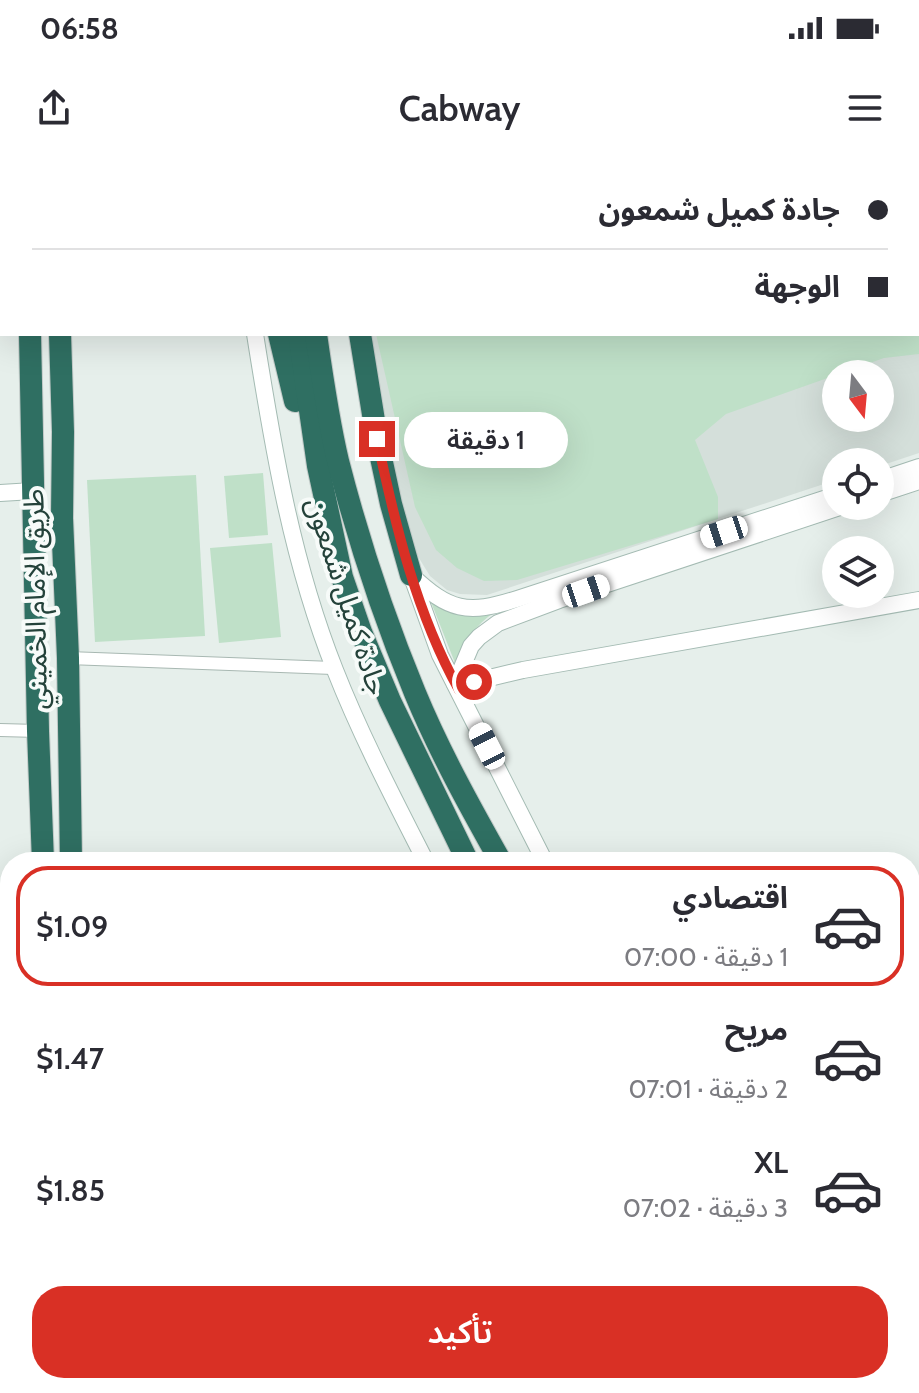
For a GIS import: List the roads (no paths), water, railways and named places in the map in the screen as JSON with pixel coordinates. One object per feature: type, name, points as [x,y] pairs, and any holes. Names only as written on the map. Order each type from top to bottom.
[{"type":"highway","name":"طريق الإمام الخميني","points":[[30,336],[43,852]]},
{"type":"highway","name":"طريق الإمام الخميني","points":[[60,336],[71,852]]},
{"type":"highway","points":[[280,336],[301,422],[328,464]]},
{"type":"highway","points":[[299,336],[328,464]]},
{"type":"highway","points":[[316,336],[325,396],[328,464]]},
{"type":"highway","points":[[328,464],[341,416],[331,336]]},
{"type":"highway","points":[[360,336],[388,491],[411,575]]},
{"type":"highway","name":"جادة كميل شمعون","points":[[328,464],[342,577],[361,632],[390,701],[463,852]]},
{"type":"highway","name":"جادة كميل شمعون","points":[[328,464],[416,695],[444,756],[496,852]]},
{"type":"street","name":"جادة كميل شمعون","points":[[255,336],[287,516],[309,597],[333,668],[359,729],[421,852]]},
{"type":"street","points":[[894,475],[919,467]]},
{"type":"street","points":[[894,489],[919,481]]},
{"type":"street","points":[[0,493],[33,491]]},
{"type":"street","points":[[411,575],[444,601],[469,609],[484,608],[822,500]]},
{"type":"street","points":[[457,687],[471,646],[498,623],[822,513]]},
{"type":"street","points":[[411,575],[440,655],[540,852]]},
{"type":"street","points":[[457,687],[523,670],[919,600]]},
{"type":"street","points":[[68,658],[333,668]]},
{"type":"street","points":[[0,730],[38,731]]}]
